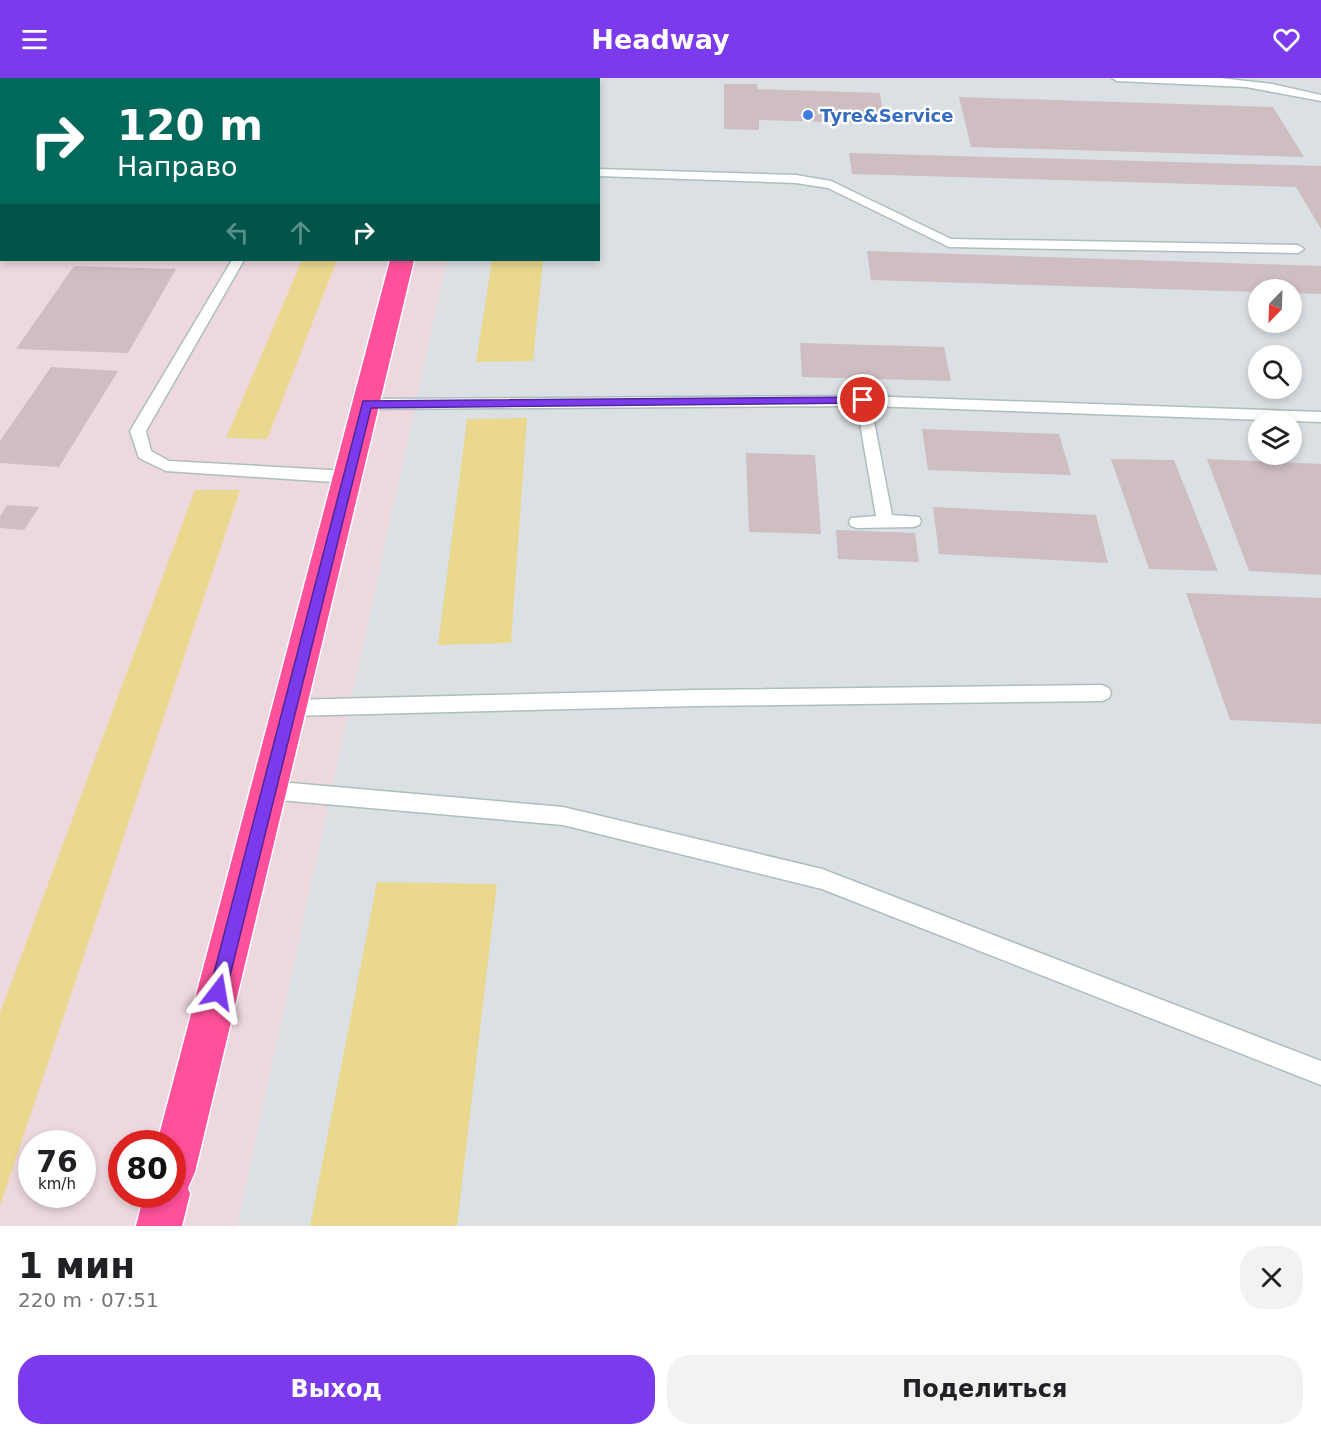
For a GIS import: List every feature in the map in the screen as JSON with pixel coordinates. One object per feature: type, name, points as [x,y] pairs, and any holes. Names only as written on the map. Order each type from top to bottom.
[{"type":"highway","points":[[183,1130],[402,261]]},
{"type":"highway","points":[[159,1226],[164,1208]]},
{"type":"lane","points":[[1117,78],[1252,82],[1321,98]]},
{"type":"lane","points":[[600,172],[796,179],[831,185],[949,243],[1298,249]]},
{"type":"lane","points":[[237,261],[138,431],[144,454],[166,466],[348,477]]},
{"type":"lane","points":[[367,404],[863,400],[1321,417]]},
{"type":"lane","points":[[863,400],[885,522]]},
{"type":"lane","points":[[857,522],[913,521]]},
{"type":"lane","points":[[289,708],[695,698],[1102,693]]},
{"type":"lane","points":[[268,790],[563,816],[822,879],[1321,1073]]},
{"type":"shaded area","points":[[600,78],[1321,78],[1321,1226],[237,1226],[447,261],[600,261]]},
{"type":"shaded area","points":[[302,261],[337,261],[267,439],[226,438]]},
{"type":"shaded area","points":[[492,261],[543,261],[533,361],[476,362]]},
{"type":"shaded area","points":[[527,418],[511,643],[438,645],[467,419]]},
{"type":"shaded area","points":[[195,490],[240,490],[25,1130],[18,1130],[18,1152],[0,1206],[0,1013]]},
{"type":"shaded area","points":[[377,882],[497,884],[457,1226],[310,1226]]},
{"type":"building","points":[[724,84],[757,84],[758,89],[880,93],[884,124],[759,120],[759,130],[724,129]]},
{"type":"building","points":[[959,97],[1273,107],[1304,157],[971,147]]},
{"type":"building","points":[[849,153],[1321,166],[1321,229],[1296,187],[852,174]]},
{"type":"building","points":[[867,251],[1321,266],[1321,294],[1302,293],[1302,279],[1248,279],[1248,292],[871,280]]},
{"type":"building","points":[[74,266],[176,269],[128,353],[16,349]]},
{"type":"building","points":[[800,343],[944,347],[951,381],[802,377]]},
{"type":"building","points":[[51,367],[118,371],[59,467],[0,463],[0,441]]},
{"type":"building","points":[[922,429],[1059,434],[1071,475],[928,470]]},
{"type":"building","points":[[746,453],[815,455],[821,534],[749,532]]},
{"type":"building","points":[[1111,459],[1174,460],[1218,571],[1149,569]]},
{"type":"building","points":[[1207,459],[1248,461],[1248,465],[1321,464],[1321,575],[1249,571]]},
{"type":"building","points":[[7,505],[39,507],[24,530],[0,528],[0,516]]},
{"type":"building","points":[[933,507],[1096,515],[1108,563],[939,554]]},
{"type":"building","points":[[836,530],[915,533],[919,562],[838,559]]},
{"type":"building","points":[[1186,593],[1321,598],[1321,724],[1230,720]]},
{"type":"place","name":"Tyre&Service","points":[[808,115]]},
{"type":"route","points":[[218,992],[367,404],[863,400]]}]
